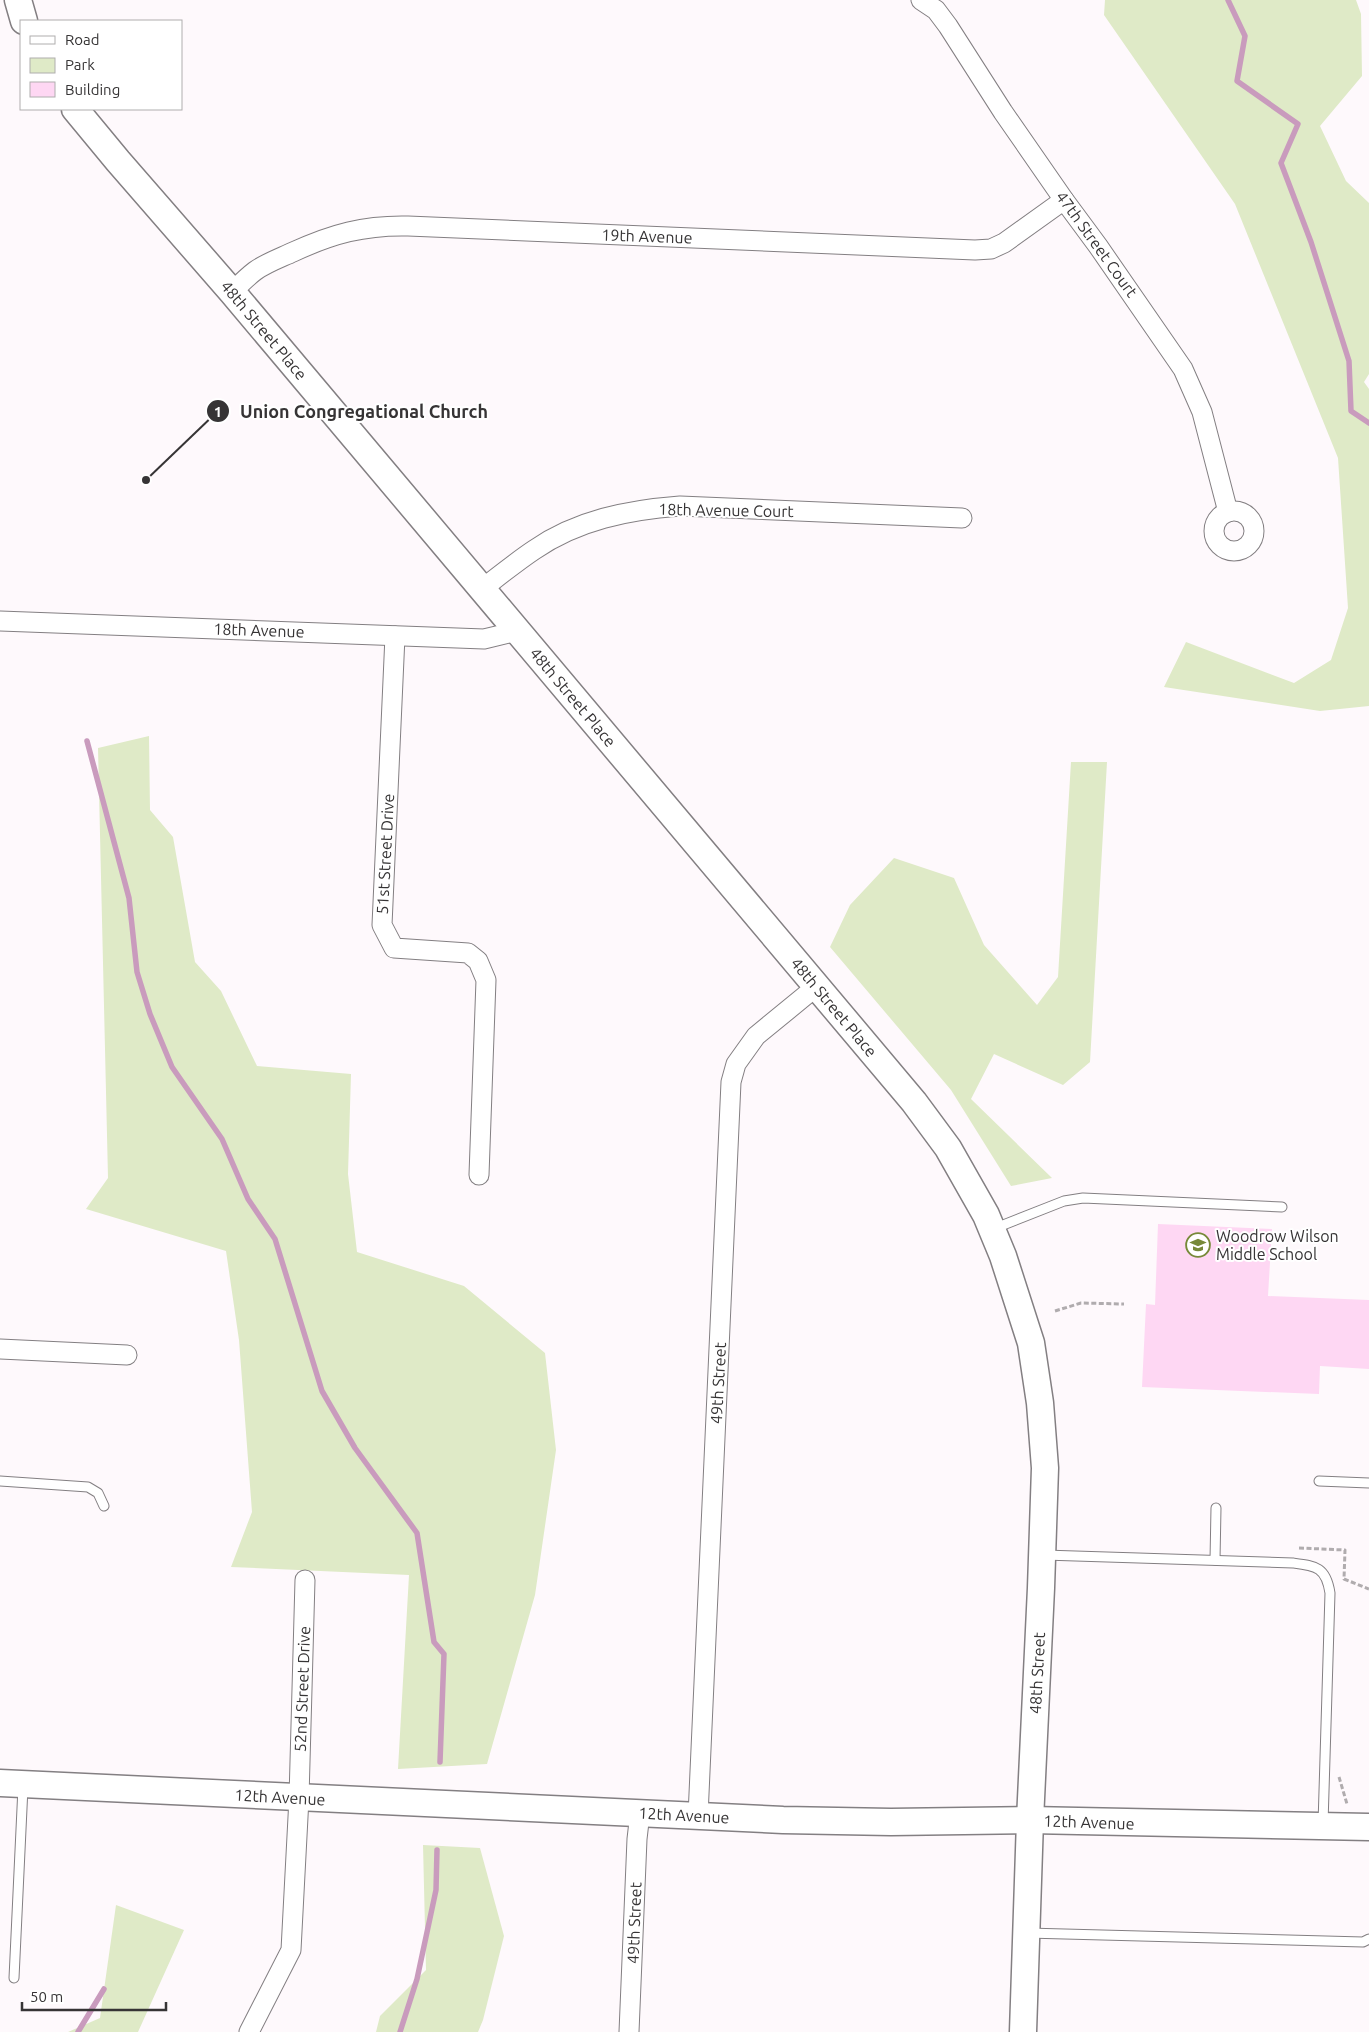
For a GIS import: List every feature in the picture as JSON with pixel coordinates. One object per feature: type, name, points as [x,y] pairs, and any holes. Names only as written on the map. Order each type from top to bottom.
[{"type":"street","name":"47th Street Court","points":[[921,0],[936,10],[948,26],[1003,112],[1183,370],[1202,412],[1228,512]]},
{"type":"street","name":"48th Street Place","points":[[76,110],[232,292],[914,1102],[948,1148],[992,1230],[1003,1256],[1023,1316]]},
{"type":"street","name":"19th Avenue","points":[[232,292],[255,271],[275,260],[341,232],[368,228],[408,226],[975,250],[991,249],[1004,243],[1064,200]]},
{"type":"street","name":"18th Avenue Court","points":[[482,589],[535,549],[582,524],[605,517],[653,508],[680,506],[962,518]]},
{"type":"street","name":"18th Avenue","points":[[0,621],[484,639],[517,631]]},
{"type":"street","name":"51st Street Drive","points":[[394,636],[382,925],[394,948],[468,953],[478,961],[486,980],[479,1175]]},
{"type":"street","name":"49th Street","points":[[698,1816],[731,1082],[736,1064],[756,1036],[816,986]]},
{"type":"street","name":"48th Street","points":[[1023,1316],[1031,1343],[1044,1437],[1045,1468],[1023,2032]]},
{"type":"street","points":[[0,1349],[126,1355]]},
{"type":"street","name":"52nd Street Drive","points":[[249,2032],[291,1950],[299,1798],[305,1580]]},
{"type":"street","name":"12th Avenue","points":[[12,1783],[698,1816],[891,1822],[1030,1820],[1369,1827]]},
{"type":"street","name":"49th Street","points":[[630,2032],[637,1839],[640,1813]]},
{"type":"lane","points":[[992,1230],[1064,1201],[1083,1198],[1282,1207]]},
{"type":"lane","points":[[0,1481],[88,1487],[98,1493],[104,1506]]},
{"type":"lane","points":[[1319,1482],[1369,1484]]},
{"type":"lane","points":[[1215,1560],[1216,1508]]},
{"type":"lane","points":[[1042,1555],[1215,1560],[1305,1565],[1317,1568],[1324,1573],[1328,1581],[1330,1593],[1323,1827]]},
{"type":"lane","points":[[12,1783],[14,1978]]},
{"type":"lane","points":[[1026,1933],[1363,1942],[1369,1939]]},
{"type":"path","points":[[1055,1311],[1081,1303],[1124,1304]]},
{"type":"green space","points":[[1105,0],[1356,0],[1361,14],[1362,76],[1320,126],[1346,181],[1369,203],[1369,374],[1364,382],[1369,389],[1369,706],[1320,711],[1164,687],[1186,642],[1294,683],[1331,660],[1348,608],[1338,458],[1235,204],[1104,15]]},
{"type":"green space","points":[[149,736],[150,810],[173,837],[195,962],[221,991],[257,1066],[351,1074],[348,1174],[357,1252],[464,1286],[545,1353],[556,1450],[535,1595],[487,1764],[398,1769],[409,1575],[231,1567],[252,1512],[239,1340],[226,1251],[86,1209],[108,1178],[98,748]]},
{"type":"green space","points":[[1071,762],[1107,762],[1090,1062],[1063,1085],[994,1054],[971,1099],[1052,1178],[1011,1186],[951,1090],[830,947],[850,905],[894,858],[954,878],[984,945],[1037,1005],[1058,977]]},
{"type":"green space","points":[[423,1845],[480,1848],[504,1936],[483,2020],[478,2032],[376,2032],[380,2016],[426,1970]]},
{"type":"green space","points":[[116,1905],[184,1930],[138,2032],[68,2032],[100,2018]]},
{"type":"building","points":[[1158,1224],[1272,1229],[1268,1296],[1369,1300],[1369,1369],[1320,1366],[1319,1394],[1142,1387],[1146,1304],[1155,1305]]},
{"type":"waterway","points":[[1228,0],[1245,36],[1237,81],[1298,124],[1281,163],[1311,242],[1349,361],[1351,411],[1369,423]]},
{"type":"waterway","points":[[87,741],[129,898],[137,972],[150,1014],[172,1067],[222,1139],[248,1199],[275,1239],[322,1391],[355,1448],[417,1533],[434,1642],[444,1654],[440,1762]]},
{"type":"waterway","points":[[400,2032],[417,1979],[436,1890],[437,1850]]},
{"type":"waterway","points":[[78,2032],[104,1989]]},
{"type":"place","name":"Union Congregational Church","points":[[146,480]]},
{"type":"place","name":"Woodrow Wilson Middle School","points":[[1198,1245]]}]
